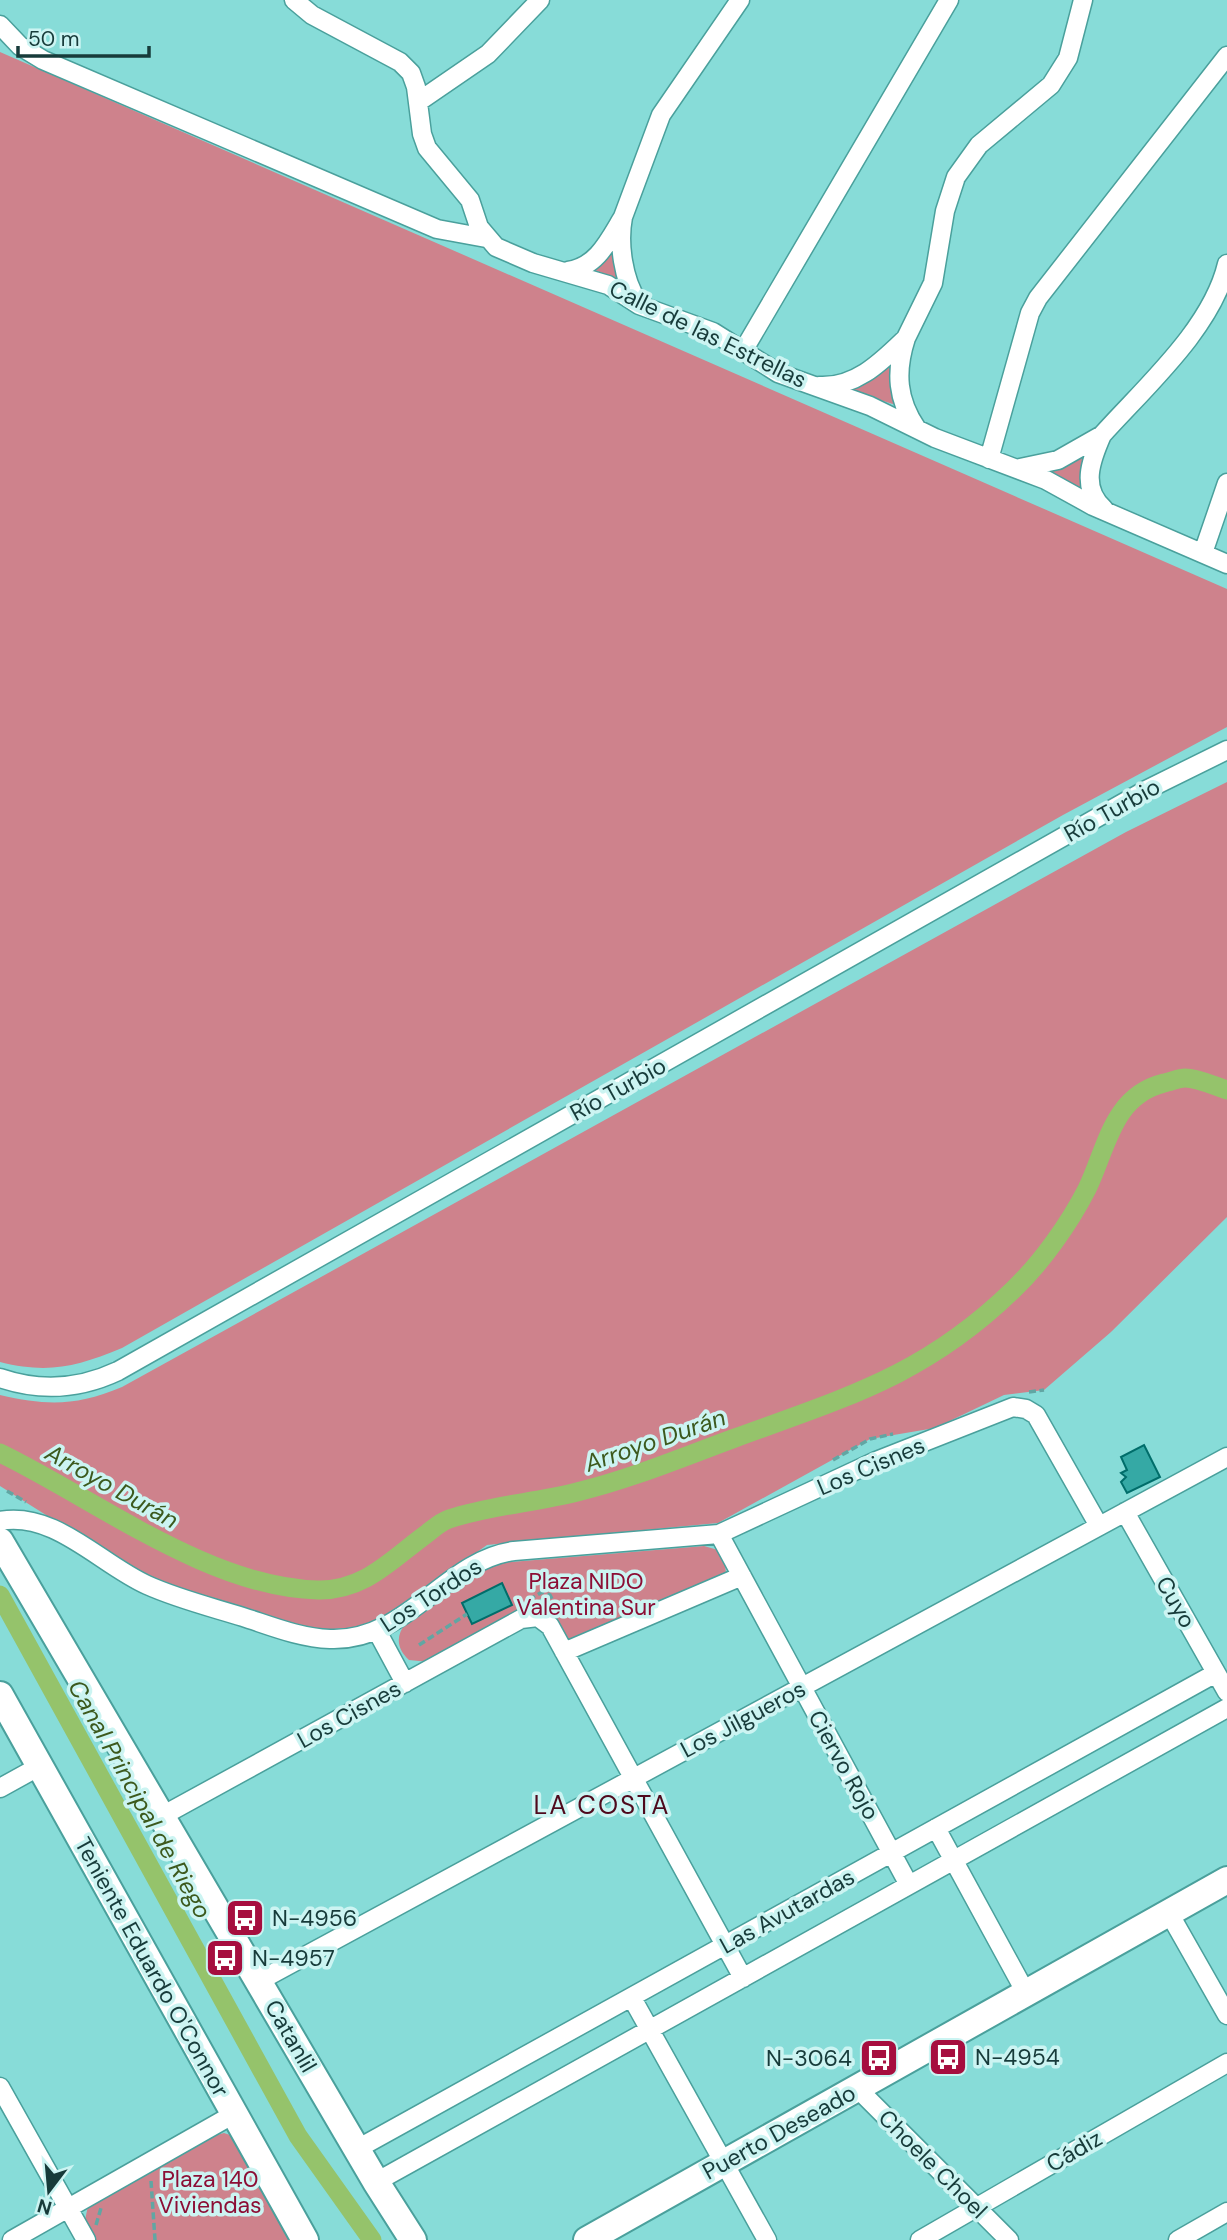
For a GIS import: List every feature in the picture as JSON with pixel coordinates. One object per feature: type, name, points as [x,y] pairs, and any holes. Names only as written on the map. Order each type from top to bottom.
[{"type":"street","points":[[294,0],[320,20],[400,62],[411,73],[422,134],[428,148],[470,200],[486,238]]},
{"type":"street","points":[[418,102],[488,54],[540,0]]},
{"type":"street","points":[[568,271],[583,268],[597,257],[623,217],[661,115],[740,0]]},
{"type":"street","points":[[743,351],[949,0]]},
{"type":"street","points":[[917,429],[904,406],[898,381],[906,338],[933,283],[945,211],[956,177],[979,145],[1051,85],[1068,58],[1083,0]]},
{"type":"street","points":[[0,25],[20,46],[43,60],[437,229],[486,238]]},
{"type":"street","points":[[989,459],[1030,313],[1038,298],[1227,56]]},
{"type":"street","points":[[623,217],[621,237],[627,278],[639,305]]},
{"type":"street","name":"Calle de las Estrellas","points":[[486,238],[514,256],[608,285],[639,305],[697,325],[778,373],[870,406],[917,429],[1046,480],[1109,513],[1227,564]]},
{"type":"street","points":[[1109,513],[1094,499],[1090,485],[1092,459],[1102,435],[1202,320],[1218,293],[1227,264]]},
{"type":"street","points":[[809,385],[836,385],[860,376],[906,338]]},
{"type":"street","points":[[1016,468],[1058,460],[1102,435]]},
{"type":"street","points":[[1203,553],[1227,483]]},
{"type":"street","name":"Río Turbio","points":[[0,1378],[44,1387],[80,1386],[118,1371],[1146,790],[1227,750]]},
{"type":"street","points":[[1024,1401],[1040,1420],[1099,1526]]},
{"type":"street","name":"Los Cisnes","points":[[719,1534],[876,1461],[1024,1401]]},
{"type":"street","name":"Los Jilgueros","points":[[258,1980],[1227,1457]]},
{"type":"street","name":"Cuyo","points":[[1125,1513],[1224,1684]]},
{"type":"street","name":"Los Tordos","points":[[0,1521],[15,1518],[34,1520],[148,1586],[303,1636],[333,1639],[377,1631],[481,1562],[502,1553],[719,1534]]},
{"type":"street","name":"Ciervo Rojo","points":[[719,1534],[909,1885]]},
{"type":"street","name":"Catanlil","points":[[0,1541],[357,2150],[413,2240]]},
{"type":"street","points":[[742,1576],[564,1652],[743,1978]]},
{"type":"street","name":"Los Cisnes","points":[[162,1816],[521,1619],[538,1617],[547,1622],[564,1652]]},
{"type":"street","points":[[377,1631],[405,1683]]},
{"type":"street","name":"Las Avutardas","points":[[357,2150],[936,1828],[1224,1684]]},
{"type":"street","name":"Teniente Eduardo O'Connor","points":[[0,1695],[305,2240]]},
{"type":"street","name":"Las Avutardas","points":[[376,2182],[1227,1708]]},
{"type":"street","points":[[0,1788],[40,1766]]},
{"type":"street","points":[[936,1828],[1026,1993]]},
{"type":"street","name":"Puerto Deseado","points":[[597,2237],[1227,1880]]},
{"type":"street","points":[[1169,1913],[1227,2015]]},
{"type":"street","points":[[632,1998],[767,2240]]},
{"type":"street","name":"Cádiz","points":[[920,2240],[1227,2063]]},
{"type":"street","points":[[0,2087],[68,2208],[90,2234]]},
{"type":"street","name":"Choele Choel","points":[[857,2088],[1009,2240]]},
{"type":"street","points":[[12,2240],[234,2114]]},
{"type":"street","points":[[1178,2240],[1227,2212]]},
{"type":"path","points":[[1024,1401],[1044,1390]]},
{"type":"path","points":[[823,1466],[870,1439],[902,1433]]},
{"type":"path","points":[[7,1490],[30,1504]]},
{"type":"path","points":[[519,1605],[542,1592],[550,1595],[560,1615]]},
{"type":"path","points":[[419,1645],[467,1614]]},
{"type":"path","points":[[141,2186],[151,2181],[155,2240]]},
{"type":"path","points":[[90,2234],[101,2208],[111,2202]]},
{"type":"green space","points":[[0,52],[1227,589],[1227,727],[1063,815],[122,1348],[62,1367],[33,1368],[0,1362]]},
{"type":"green space","points":[[617,241],[622,281],[592,269]]},
{"type":"green space","points":[[895,357],[896,405],[845,389]]},
{"type":"green space","points":[[1088,450],[1083,490],[1046,470]]},
{"type":"green space","points":[[1227,782],[1227,1217],[1111,1332],[1044,1390],[1004,1395],[935,1428],[870,1439],[718,1523],[487,1545],[382,1619],[360,1627],[320,1630],[298,1627],[157,1581],[130,1568],[0,1486],[0,1395],[33,1401],[62,1402],[90,1398],[122,1387],[1126,832]]},
{"type":"green space","name":"Plaza NIDO Valentina Sur","points":[[704,1546],[718,1550],[725,1563],[726,1574],[570,1641],[563,1635],[542,1598],[429,1662],[409,1660],[400,1647],[400,1633],[406,1623],[482,1570],[498,1563]]},
{"type":"green space","name":"Plaza 140 Viviendas","points":[[224,2133],[236,2137],[294,2240],[95,2240],[85,2220],[88,2206],[213,2136]]},
{"type":"building","points":[[1144,1445],[1160,1477],[1127,1493],[1121,1482],[1126,1477],[1121,1473],[1127,1470],[1121,1457]]},
{"type":"building","points":[[502,1583],[512,1605],[472,1624],[462,1603]]},
{"type":"waterway","name":"Arroyo Durán","points":[[0,1453],[154,1538],[236,1574],[277,1585],[318,1590],[349,1585],[376,1572],[449,1519],[481,1510],[577,1492],[637,1474],[849,1396],[917,1363],[981,1318],[1035,1267],[1080,1202],[1106,1141],[1122,1111],[1133,1099],[1147,1090],[1183,1078],[1195,1079],[1227,1090]]},
{"type":"waterway","name":"Canal Principal de Riego","points":[[0,1595],[298,2136],[372,2240]]},
{"type":"place","name":"N-4956","points":[[245,1918]]},
{"type":"place","name":"N-4957","points":[[225,1958]]},
{"type":"place","name":"N-4954","points":[[948,2057]]},
{"type":"place","name":"N-3064","points":[[879,2058]]},
{"type":"district","name":"LA COSTA","points":[[602,1805]]}]
